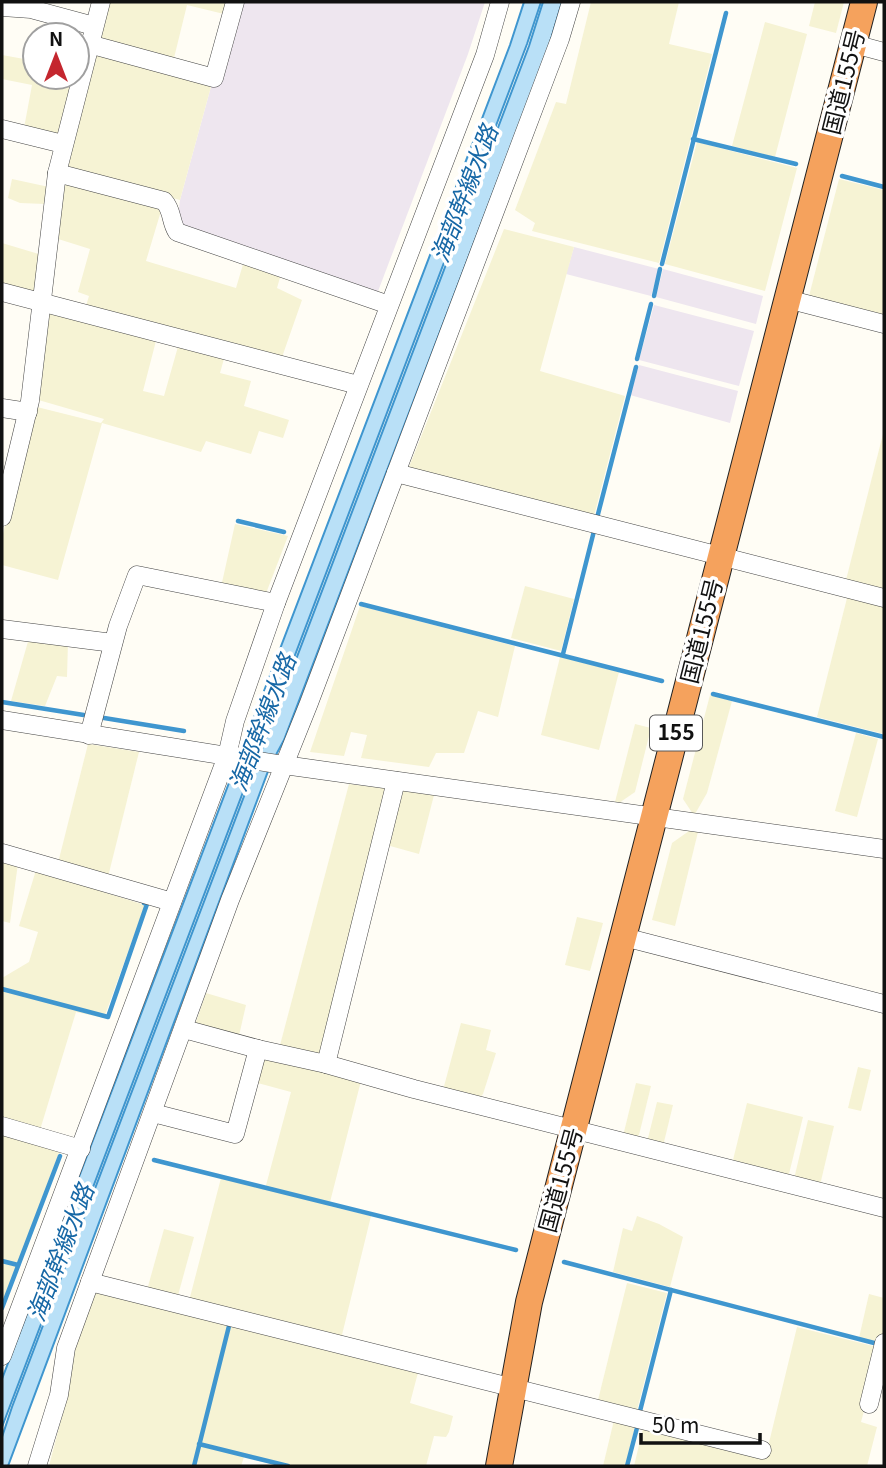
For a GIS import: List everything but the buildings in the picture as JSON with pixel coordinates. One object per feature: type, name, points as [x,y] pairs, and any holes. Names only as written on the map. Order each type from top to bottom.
[{"type":"highway","name":"国道155号","points":[[499,1466],[529,1302],[864,2]]},
{"type":"street","points":[[91,37],[100,2]]},
{"type":"street","points":[[91,45],[214,78],[234,2]]},
{"type":"street","points":[[2,1356],[226,756],[235,721],[276,603],[485,55],[500,2]]},
{"type":"street","points":[[37,1466],[59,1395],[66,1348],[90,1282],[281,765],[396,473],[560,39],[570,2]]},
{"type":"street","points":[[2,7],[31,9],[94,26]]},
{"type":"street","points":[[854,44],[884,52]]},
{"type":"street","points":[[2,517],[27,412],[43,302],[57,173],[77,91]]},
{"type":"street","points":[[2,129],[63,144]]},
{"type":"street","points":[[57,173],[164,201],[171,209],[171,223],[177,232],[389,305]]},
{"type":"street","points":[[2,292],[358,385]]},
{"type":"street","points":[[787,299],[884,324]]},
{"type":"street","points":[[2,408],[27,412]]},
{"type":"street","points":[[396,473],[884,598]]},
{"type":"street","points":[[92,724],[113,643],[137,575],[276,603]]},
{"type":"street","points":[[2,629],[113,643]]},
{"type":"street","points":[[2,720],[92,724],[226,756],[281,765],[884,849]]},
{"type":"street","points":[[326,1064],[396,781]]},
{"type":"street","points":[[2,853],[172,902]]},
{"type":"street","points":[[624,937],[884,1004]]},
{"type":"street","points":[[184,1030],[884,1208]]},
{"type":"street","points":[[153,1113],[235,1134],[258,1049]]},
{"type":"street","points":[[2,1126],[81,1149]]},
{"type":"street","points":[[90,1282],[762,1450]]},
{"type":"street","points":[[869,1404],[884,1343]]},
{"type":"shaded area","points":[[106,2],[231,2],[228,15],[187,5],[173,62],[100,43]]},
{"type":"shaded area","points":[[240,2],[485,2],[377,294],[183,229],[178,217],[180,200],[212,83]]},
{"type":"shaded area","points":[[591,2],[679,2],[669,44],[712,54],[659,263],[532,231],[535,223],[515,210],[556,102],[566,104]]},
{"type":"shaded area","points":[[815,2],[844,2],[836,33],[809,26]]},
{"type":"shaded area","points":[[765,22],[807,34],[775,157],[732,146]]},
{"type":"shaded area","points":[[96,54],[212,83],[180,200],[64,169],[86,91],[91,91],[91,72]]},
{"type":"shaded area","points":[[2,55],[21,58],[21,83],[2,79]]},
{"type":"shaded area","points":[[31,91],[73,91],[64,130],[56,137],[24,128]]},
{"type":"shaded area","points":[[697,142],[797,168],[765,291],[665,264]]},
{"type":"shaded area","points":[[12,179],[49,187],[45,204],[20,203],[8,198]]},
{"type":"shaded area","points":[[839,179],[884,190],[884,320],[808,300]]},
{"type":"shaded area","points":[[61,181],[153,201],[161,211],[146,261],[236,288],[244,261],[281,274],[277,288],[302,300],[281,360],[85,309],[89,296],[78,292],[90,249],[55,238]]},
{"type":"shaded area","points":[[504,229],[574,247],[540,371],[625,396],[593,520],[407,472]]},
{"type":"shaded area","points":[[2,243],[42,255],[37,292],[2,287]]},
{"type":"shaded area","points":[[574,247],[659,269],[651,296],[566,274]]},
{"type":"shaded area","points":[[663,269],[763,296],[756,324],[656,297]]},
{"type":"shaded area","points":[[654,305],[754,331],[739,386],[639,360]]},
{"type":"shaded area","points":[[53,309],[157,337],[143,391],[164,396],[179,343],[225,355],[220,373],[251,381],[244,406],[289,420],[283,438],[259,431],[251,454],[206,441],[201,452],[102,423],[58,580],[2,565],[2,538],[33,406],[101,423],[104,419],[35,399],[46,313]]},
{"type":"shaded area","points":[[639,365],[738,391],[730,423],[630,395]]},
{"type":"shaded area","points":[[884,430],[884,595],[845,584]]},
{"type":"shaded area","points":[[235,524],[288,536],[265,596],[221,587]]},
{"type":"shaded area","points":[[525,586],[574,599],[561,651],[511,638]]},
{"type":"shaded area","points":[[848,594],[884,603],[884,734],[817,717]]},
{"type":"shaded area","points":[[360,606],[515,646],[498,717],[478,711],[464,753],[436,753],[429,767],[361,758],[367,735],[351,732],[344,756],[310,752]]},
{"type":"shaded area","points":[[29,638],[68,642],[67,677],[57,676],[45,706],[11,701]]},
{"type":"shaded area","points":[[560,657],[619,672],[599,750],[541,735]]},
{"type":"shaded area","points":[[710,695],[732,701],[707,793],[693,814],[683,799]]},
{"type":"shaded area","points":[[635,724],[651,728],[635,792],[619,803],[615,802]]},
{"type":"shaded area","points":[[856,733],[878,739],[857,817],[835,811]]},
{"type":"shaded area","points":[[88,744],[139,752],[108,877],[58,863]]},
{"type":"shaded area","points":[[349,784],[389,789],[320,1057],[279,1049]]},
{"type":"shaded area","points":[[400,790],[434,795],[419,854],[383,844]]},
{"type":"shaded area","points":[[689,831],[698,832],[675,926],[652,920],[672,843]]},
{"type":"shaded area","points":[[2,858],[18,863],[10,923],[2,921]]},
{"type":"shaded area","points":[[36,870],[104,887],[103,892],[145,905],[104,1018],[76,1012],[40,1130],[2,1119],[2,978],[29,962],[38,932],[19,926]]},
{"type":"shaded area","points":[[577,917],[603,923],[590,971],[565,965]]},
{"type":"shaded area","points":[[206,993],[246,1005],[238,1040],[195,1025]]},
{"type":"shaded area","points":[[461,1023],[491,1030],[486,1050],[496,1053],[483,1094],[477,1100],[443,1090]]},
{"type":"shaded area","points":[[262,1055],[362,1077],[329,1206],[371,1216],[341,1339],[189,1301],[221,1178],[265,1189],[291,1092],[254,1082]]},
{"type":"shaded area","points":[[858,1067],[871,1070],[861,1111],[848,1108]]},
{"type":"shaded area","points":[[636,1083],[651,1086],[639,1135],[633,1139],[623,1136]]},
{"type":"shaded area","points":[[657,1102],[673,1105],[663,1146],[647,1142]]},
{"type":"shaded area","points":[[747,1103],[803,1117],[788,1178],[732,1164]]},
{"type":"shaded area","points":[[808,1120],[834,1126],[820,1185],[794,1179]]},
{"type":"shaded area","points":[[2,1132],[60,1150],[2,1304]]},
{"type":"shaded area","points":[[637,1216],[683,1237],[670,1287],[613,1272],[623,1228],[632,1231]]},
{"type":"shaded area","points":[[164,1229],[194,1237],[177,1299],[147,1290]]},
{"type":"shaded area","points":[[627,1283],[667,1293],[636,1414],[597,1404]]},
{"type":"shaded area","points":[[93,1289],[420,1365],[410,1403],[453,1416],[449,1432],[446,1437],[434,1436],[426,1466],[279,1466],[244,1457],[241,1466],[49,1466],[69,1389],[76,1341]]},
{"type":"shaded area","points":[[869,1294],[884,1298],[882,1343],[859,1338]]},
{"type":"shaded area","points":[[797,1327],[881,1348],[861,1422],[877,1427],[867,1466],[634,1466],[644,1424],[766,1455]]},
{"type":"shaded area","points":[[615,1416],[636,1422],[625,1466],[603,1466]]},
{"type":"water","name":"海部幹線水路","points":[[524,2],[541,2],[527,44],[2,1427],[2,1379],[510,45]]},
{"type":"water","points":[[543,2],[562,2],[548,49],[284,740],[270,766],[8,1466],[2,1466],[2,1437],[12,1407],[529,46]]},
{"type":"waterway","points":[[662,264],[726,13]]},
{"type":"waterway","points":[[693,139],[796,164]]},
{"type":"waterway","points":[[842,176],[884,187]]},
{"type":"waterway","points":[[654,296],[660,269]]},
{"type":"waterway","points":[[637,359],[651,304]]},
{"type":"waterway","points":[[597,518],[636,367]]},
{"type":"waterway","points":[[238,521],[284,532]]},
{"type":"waterway","points":[[563,654],[595,527]]},
{"type":"waterway","points":[[361,604],[662,681]]},
{"type":"waterway","points":[[713,694],[884,737]]},
{"type":"waterway","points":[[2,702],[90,716]]},
{"type":"waterway","points":[[98,717],[184,731]]},
{"type":"waterway","points":[[2,989],[108,1017],[147,904],[144,903]]},
{"type":"waterway","points":[[2,1308],[60,1156]]},
{"type":"waterway","points":[[154,1160],[516,1250]]},
{"type":"waterway","points":[[2,1261],[18,1265]]},
{"type":"waterway","points":[[564,1262],[878,1344]]},
{"type":"waterway","points":[[639,1415],[671,1290]]},
{"type":"waterway","points":[[194,1466],[230,1322]]},
{"type":"waterway","points":[[627,1466],[638,1424]]},
{"type":"waterway","points":[[199,1444],[288,1466]]}]
